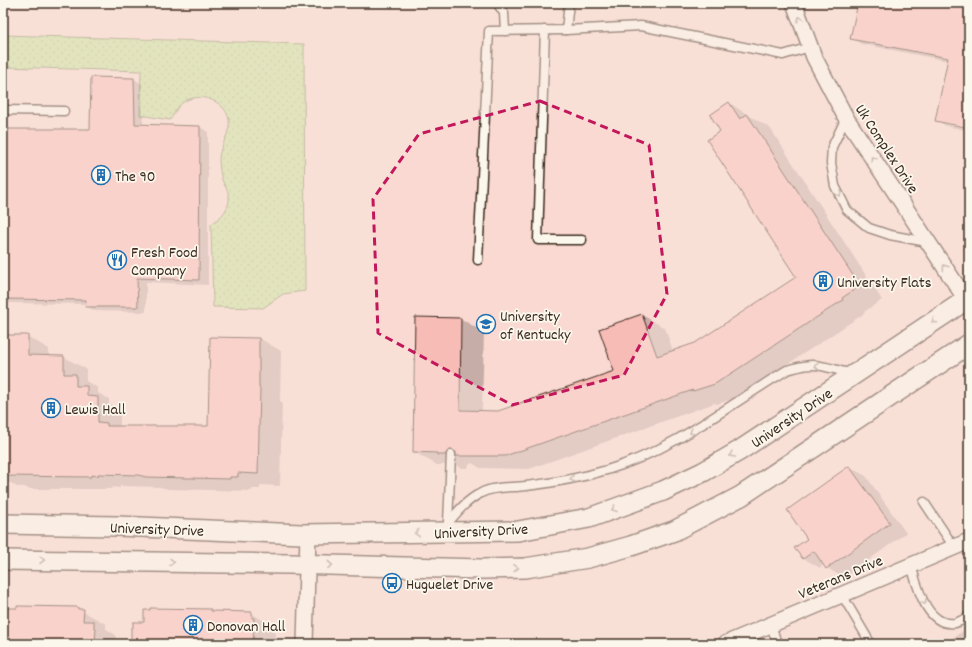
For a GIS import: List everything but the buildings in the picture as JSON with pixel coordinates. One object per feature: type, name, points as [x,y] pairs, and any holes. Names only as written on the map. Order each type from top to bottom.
[{"type":"street","name":"Uk Complex Drive","points":[[794,3],[817,64],[846,118],[968,300]]},
{"type":"street","name":"University Drive","points":[[3,524],[308,533],[448,528],[518,531],[589,518],[663,491],[703,472],[739,451],[968,300]]},
{"type":"street","name":"University Drive","points":[[3,560],[307,565],[481,570],[525,568],[588,558],[631,546],[674,531],[741,496],[969,344]]},
{"type":"street","points":[[306,644],[308,533]]},
{"type":"street","name":"Veterans Drive","points":[[725,644],[969,541]]},
{"type":"lane","points":[[497,3],[504,13],[505,31]]},
{"type":"lane","points":[[566,30],[569,3]]},
{"type":"lane","points":[[478,260],[489,31],[566,30],[641,26],[783,55],[810,47]]},
{"type":"lane","points":[[545,30],[538,240],[582,240]]},
{"type":"lane","points":[[3,110],[64,111]]},
{"type":"lane","points":[[846,118],[832,147],[831,163],[835,186],[847,210],[869,228],[890,235],[928,242]]},
{"type":"lane","points":[[448,528],[460,509],[471,499],[483,492],[496,489],[545,484],[575,478],[607,470],[641,458],[672,443],[705,424],[787,370],[801,366],[813,365],[839,372],[855,374]]},
{"type":"lane","points":[[448,528],[451,455]]},
{"type":"lane","points":[[924,502],[954,547]]},
{"type":"lane","points":[[911,565],[922,600],[935,617],[942,622],[954,623],[969,616]]},
{"type":"lane","points":[[842,595],[868,642]]},
{"type":"lane","points":[[771,624],[777,644]]},
{"type":"highlighted area","points":[[540,101],[649,145],[667,294],[624,375],[512,405],[378,333],[373,199],[419,134]]},
{"type":"shaded area","name":"University of Kentucky","points":[[3,3],[969,3],[969,644],[3,644]]},
{"type":"green space","points":[[3,35],[304,44],[305,291],[283,294],[263,308],[213,307],[211,224],[224,212],[229,201],[228,193],[221,177],[219,158],[221,148],[227,134],[229,120],[227,113],[218,103],[205,98],[191,98],[180,105],[170,120],[140,115],[141,71],[3,67]]},
{"type":"place","name":"The 90","points":[[101,175]]},
{"type":"place","name":"Fresh Food Company","points":[[117,260]]},
{"type":"place","name":"University Flats","points":[[823,281]]},
{"type":"place","name":"University of Kentucky","points":[[486,324]]},
{"type":"place","name":"Lewis Hall","points":[[51,408]]},
{"type":"place","name":"Huguelet Drive","points":[[392,583]]},
{"type":"place","name":"Donovan Hall","points":[[193,625]]}]
